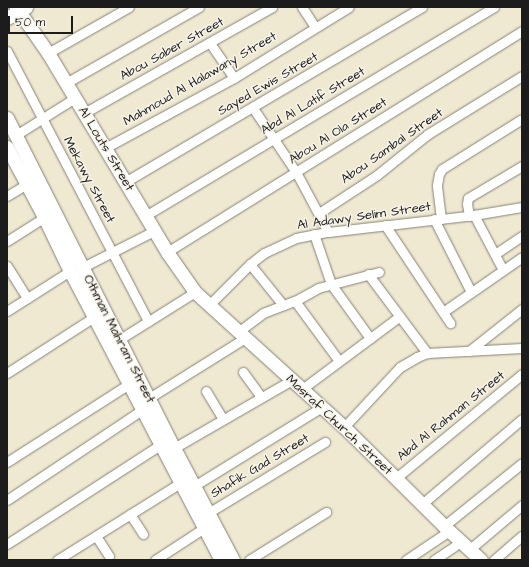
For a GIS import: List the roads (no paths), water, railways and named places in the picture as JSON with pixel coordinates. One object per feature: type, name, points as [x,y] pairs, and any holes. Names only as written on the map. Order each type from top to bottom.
[{"type":"main road","name":"Al Louts Street","points":[[20,8],[154,231],[195,292]]},
{"type":"main road","points":[[7,18],[20,8]]},
{"type":"main road","name":"Othman Mahram Street","points":[[7,118],[16,135],[49,215],[70,271],[221,560]]},
{"type":"main road","name":"Othman Mahram Street","points":[[7,147],[27,184],[83,267],[174,448],[233,560]]},
{"type":"main road","name":"Masraf Church Street","points":[[195,292],[344,427],[446,529],[481,560]]},
{"type":"street","points":[[48,53],[129,7]]},
{"type":"street","points":[[66,83],[199,7]]},
{"type":"street","name":"Abou Saber Street","points":[[84,113],[272,7]]},
{"type":"street","points":[[302,7],[315,27]]},
{"type":"street","name":"Mahmoud Al Halawany Street","points":[[105,148],[234,78],[349,7]]},
{"type":"street","name":"Sayed Ewis Street","points":[[125,182],[253,108],[422,7]]},
{"type":"street","name":"Abd Al Latif Street","points":[[145,216],[494,7]]},
{"type":"street","name":"Abou Al Ola Street","points":[[167,252],[522,31]]},
{"type":"street","points":[[210,43],[234,78]]},
{"type":"street","name":"Mekawy Street","points":[[7,51],[148,321]]},
{"type":"street","name":"Abou Sambal Street","points":[[319,213],[377,175],[428,134],[522,76]]},
{"type":"street","points":[[16,135],[75,98]]},
{"type":"street","points":[[253,108],[296,172],[328,232]]},
{"type":"street","points":[[471,292],[438,219],[437,179],[442,170],[522,119]]},
{"type":"street","points":[[503,270],[472,215],[467,201],[471,196],[522,166]]},
{"type":"street","points":[[7,196],[27,184]]},
{"type":"street","name":"Al Adawy Selim Street","points":[[209,304],[250,264],[280,244],[314,234],[472,215],[522,207]]},
{"type":"street","points":[[7,241],[49,215]]},
{"type":"street","points":[[385,225],[450,324]]},
{"type":"street","points":[[83,267],[154,231]]},
{"type":"street","points":[[314,234],[331,284],[370,338]]},
{"type":"street","points":[[495,254],[522,236]]},
{"type":"street","points":[[443,312],[522,257]]},
{"type":"street","points":[[250,264],[283,305]]},
{"type":"street","points":[[7,266],[27,298]]},
{"type":"street","points":[[7,311],[70,271]]},
{"type":"street","points":[[149,398],[242,335],[263,313],[295,301],[312,291],[331,284],[379,272]]},
{"type":"street","points":[[368,274],[427,353]]},
{"type":"street","points":[[120,339],[195,292]]},
{"type":"street","points":[[295,301],[339,361]]},
{"type":"street","points":[[469,351],[522,309]]},
{"type":"street","points":[[302,389],[400,316]]},
{"type":"street","points":[[7,372],[94,317]]},
{"type":"street","points":[[344,427],[400,367],[408,361],[427,353],[522,348]]},
{"type":"street","points":[[243,372],[261,397]]},
{"type":"street","name":"Abd Al Rahman Street","points":[[396,478],[522,374]]},
{"type":"street","points":[[174,448],[292,380]]},
{"type":"street","points":[[7,462],[129,384]]},
{"type":"street","points":[[206,392],[223,419]]},
{"type":"street","points":[[194,486],[322,407]]},
{"type":"street","points":[[7,500],[142,410]]},
{"type":"street","points":[[422,504],[522,419]]},
{"type":"street","name":"Shafik Gad Street","points":[[208,513],[325,442]]},
{"type":"street","points":[[7,544],[160,445]]},
{"type":"street","points":[[406,560],[446,529],[522,463]]},
{"type":"street","points":[[57,560],[180,483]]},
{"type":"street","points":[[434,560],[465,545],[522,504]]},
{"type":"street","points":[[249,560],[326,512]]},
{"type":"street","points":[[130,514],[143,534]]},
{"type":"street","points":[[155,560],[204,528]]},
{"type":"street","points":[[96,536],[109,556]]},
{"type":"street","points":[[494,560],[522,536]]}]
